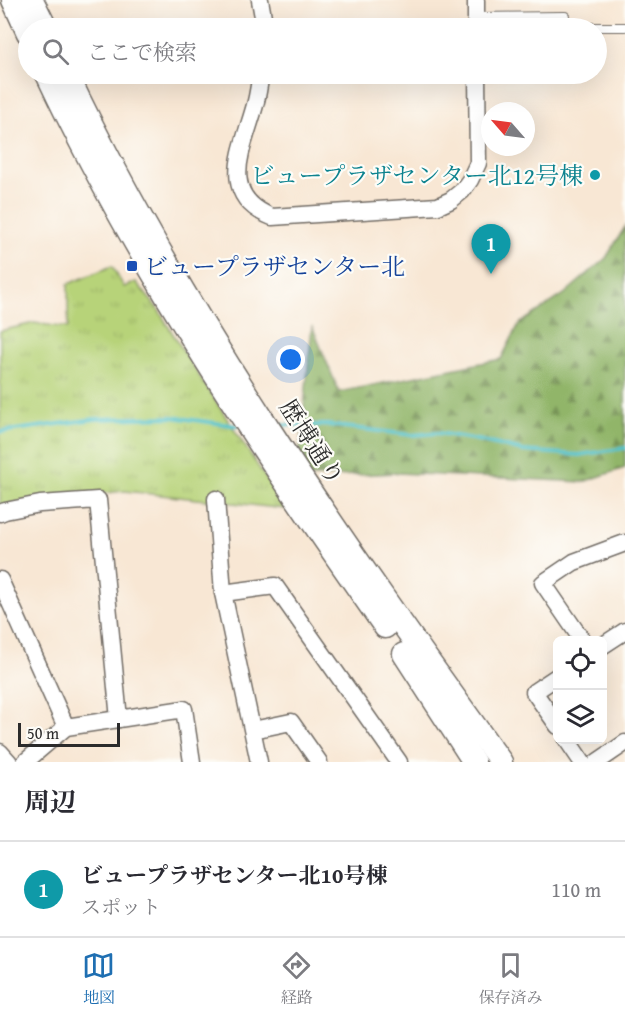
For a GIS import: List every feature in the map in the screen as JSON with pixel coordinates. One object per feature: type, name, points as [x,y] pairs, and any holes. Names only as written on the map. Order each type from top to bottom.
[{"type":"street","points":[[13,0],[21,18]]},
{"type":"street","points":[[32,0],[41,18]]},
{"type":"street","points":[[260,0],[263,18]]},
{"type":"street","points":[[476,0],[476,18]]},
{"type":"street","name":"歴博通り","points":[[52,84],[144,259],[200,336],[474,762]]},
{"type":"street","name":"歴博通り","points":[[72,84],[169,268],[200,336]]},
{"type":"street","points":[[259,84],[256,105],[238,160],[239,178],[240,186],[249,203],[260,212],[272,217],[438,207],[451,200],[471,180],[478,163],[477,84]]},
{"type":"street","name":"歴博通り","points":[[273,449],[501,762]]},
{"type":"street","points":[[216,499],[223,593],[259,762]]},
{"type":"street","points":[[0,513],[40,504],[98,500],[119,719]]},
{"type":"street","points":[[579,636],[543,583],[574,562],[625,543]]},
{"type":"street","points":[[0,580],[66,727]]},
{"type":"street","points":[[223,593],[275,586],[399,762]]},
{"type":"street","points":[[607,643],[625,631]]},
{"type":"street","points":[[553,679],[534,692],[553,719]]},
{"type":"street","points":[[25,762],[66,727],[184,709],[192,762]]},
{"type":"street","points":[[253,730],[291,722],[319,762]]},
{"type":"street","points":[[597,762],[625,743]]},
{"type":"street","points":[[570,744],[582,762]]},
{"type":"street","points":[[0,752],[9,762]]},
{"type":"lane","points":[[540,18],[565,16],[565,18]]},
{"type":"lane","points":[[607,27],[625,27]]},
{"type":"green space","points":[[625,227],[625,468],[583,482],[397,473],[297,478],[312,326],[339,392],[501,359],[519,324],[563,295],[606,258]]},
{"type":"green space","points":[[112,266],[124,287],[136,282],[158,309],[286,509],[125,491],[19,502],[0,508],[0,331],[34,323],[68,328],[68,284]]},
{"type":"waterway","points":[[0,432],[95,419],[172,417],[238,426]]},
{"type":"waterway","points":[[275,425],[328,425],[412,435],[439,433],[523,451],[579,455],[625,448]]},
{"type":"place","name":"ビュープラザセンター北12号棟","points":[[595,175]]},
{"type":"place","name":"ビュープラザセンター北","points":[[132,266]]},
{"type":"place","name":"ビュープラザセンター北10号棟","points":[[491,274]]}]
